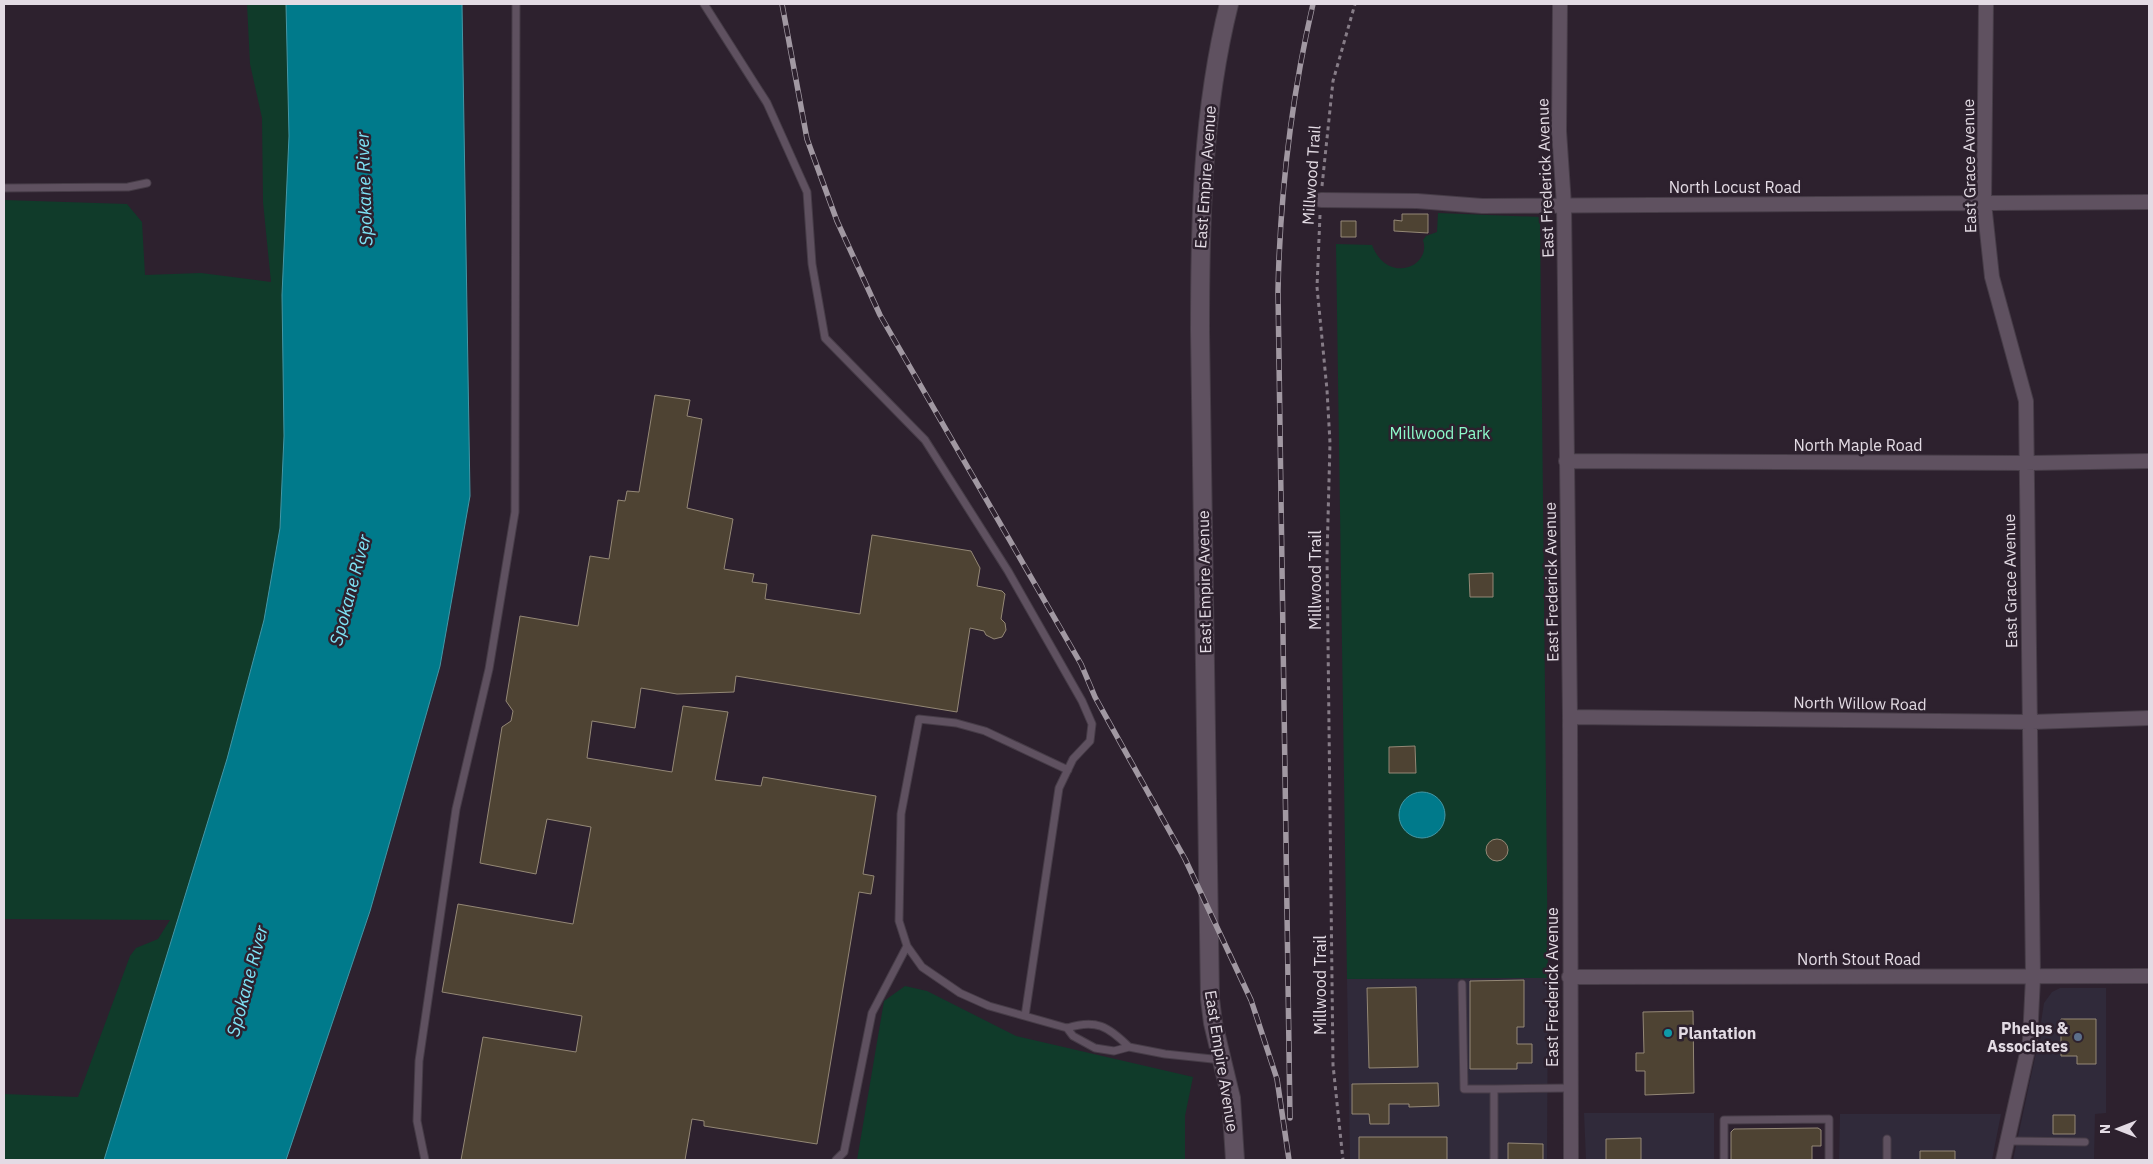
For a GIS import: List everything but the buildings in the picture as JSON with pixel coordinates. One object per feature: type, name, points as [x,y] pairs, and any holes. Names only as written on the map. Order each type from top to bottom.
[{"type":"street","name":"East Empire Avenue","points":[[1229,4],[1215,71],[1209,115],[1200,230],[1210,999],[1213,1023],[1230,1098],[1236,1160]]},
{"type":"street","name":"East Frederick Avenue","points":[[1560,4],[1559,131],[1564,205],[1570,717],[1569,977],[1571,1160]]},
{"type":"street","name":"East Grace Avenue","points":[[1986,4],[1984,203],[1992,277],[2026,401],[2033,977],[2030,1040],[2004,1160]]},
{"type":"street","name":"North Locust Road","points":[[1321,200],[1411,201],[1482,206],[2149,202]]},
{"type":"street","name":"North Maple Road","points":[[1566,461],[2026,463],[2149,461]]},
{"type":"street","name":"North Willow Road","points":[[1570,717],[2030,722],[2149,718]]},
{"type":"street","name":"North Stout Road","points":[[1569,977],[2149,976]]},
{"type":"lane","points":[[425,1160],[417,1121],[419,1061],[456,809],[489,669],[515,512],[516,4]]},
{"type":"lane","points":[[704,4],[767,103],[807,192],[812,264],[825,338],[925,440],[1008,571],[1082,701],[1092,724],[1090,741],[1073,759],[1060,788],[1025,1016]]},
{"type":"lane","points":[[4,188],[128,187],[147,183]]},
{"type":"lane","points":[[1068,770],[985,731],[956,723],[919,718],[901,814],[899,921],[907,946],[922,966],[960,993],[989,1006],[1067,1028],[1086,1022],[1096,1024],[1112,1030],[1129,1046],[1165,1054],[1222,1060]]},
{"type":"lane","points":[[836,1160],[844,1152],[872,1013],[907,946]]},
{"type":"lane","points":[[1462,984],[1464,1089],[1570,1088]]},
{"type":"lane","points":[[1067,1028],[1073,1036],[1095,1048],[1114,1051],[1129,1046]]},
{"type":"lane","points":[[1494,1089],[1494,1160]]},
{"type":"lane","points":[[1724,1160],[1724,1120],[1829,1119],[1829,1160]]},
{"type":"lane","points":[[1887,1139],[1887,1160]]},
{"type":"lane","points":[[2008,1141],[2085,1142]]},
{"type":"path","name":"Millwood Trail","points":[[1342,1160],[1333,1065],[1327,557],[1330,434],[1317,287],[1321,200],[1333,81],[1355,4]]},
{"type":"shaded area","points":[[1548,978],[1547,1160],[1350,1160],[1347,979]]},
{"type":"shaded area","points":[[2060,988],[2106,988],[2106,1113],[2095,1114],[2094,1160],[2013,1160],[2037,1048],[2044,1003],[2052,992]]},
{"type":"shaded area","points":[[1584,1113],[1714,1113],[1714,1160],[1586,1160]]},
{"type":"shaded area","points":[[1840,1114],[2001,1114],[1992,1160],[1839,1160]]},
{"type":"green space","points":[[247,4],[286,4],[289,136],[282,295],[284,436],[280,528],[264,620],[227,759],[104,1160],[4,1160],[4,1094],[78,1097],[130,956],[136,948],[158,939],[170,920],[4,919],[4,200],[127,204],[142,222],[145,275],[201,273],[271,282],[263,202],[262,118],[250,64]]},
{"type":"green space","name":"Millwood Park","points":[[1438,213],[1540,217],[1548,978],[1347,979],[1336,244],[1372,245],[1379,257],[1388,265],[1406,268],[1415,264],[1421,258],[1424,250],[1423,240],[1426,236],[1437,232]]},
{"type":"green space","points":[[905,986],[927,991],[1016,1036],[1193,1077],[1185,1116],[1185,1160],[857,1160],[884,1001]]},
{"type":"water","name":"Spokane River","points":[[286,4],[462,4],[470,496],[440,666],[370,911],[286,1160],[104,1160],[227,759],[264,620],[280,528],[284,436],[282,295],[289,136]]},
{"type":"water","points":[[1422,792],[1435,796],[1441,802],[1445,815],[1441,828],[1435,834],[1422,838],[1409,834],[1403,828],[1399,815],[1403,802],[1409,796]]},
{"type":"railway","points":[[782,4],[807,139],[837,221],[880,315],[1081,664],[1095,697],[1185,859],[1251,1000],[1277,1079],[1289,1160]]},
{"type":"railway","points":[[1290,1118],[1278,291],[1281,219],[1288,147],[1305,40],[1313,4]]},
{"type":"place","name":"Plantation","points":[[1668,1033]]},
{"type":"place","name":"Phelps & Associates","points":[[2078,1037]]}]
